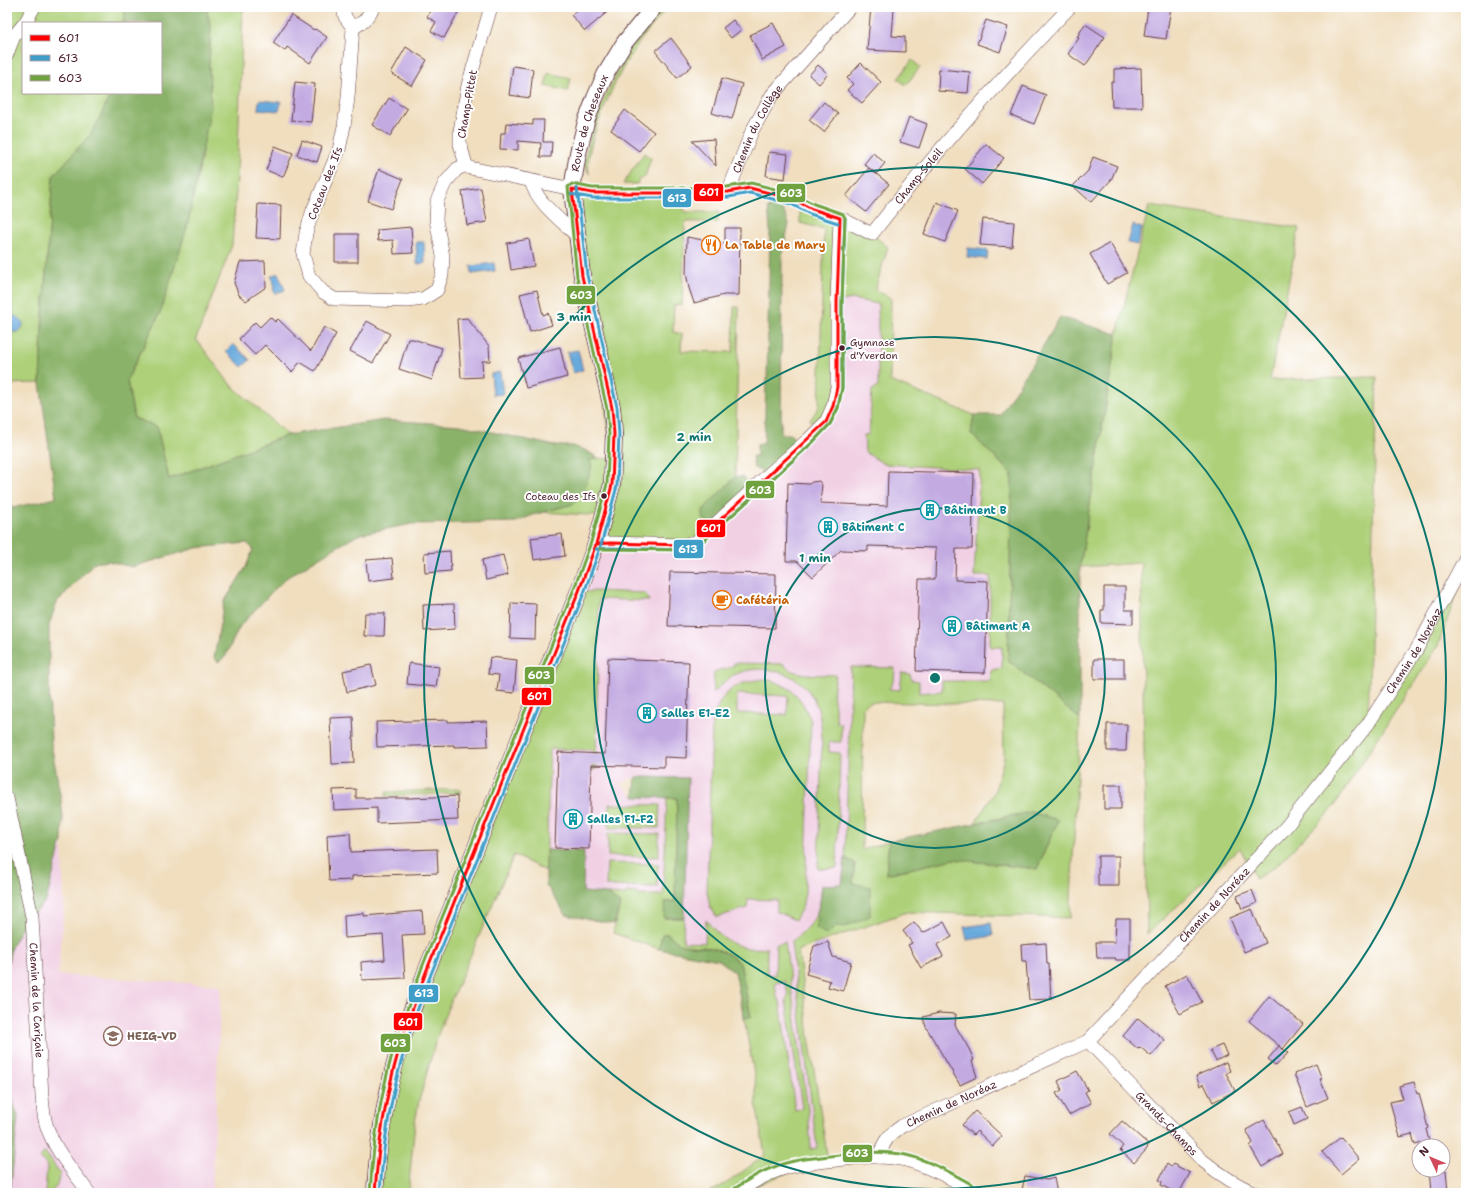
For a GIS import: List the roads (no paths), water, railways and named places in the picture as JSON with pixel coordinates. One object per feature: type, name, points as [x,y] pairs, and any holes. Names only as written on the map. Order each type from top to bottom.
[{"type":"street","points":[[25,22],[34,7]]},
{"type":"street","name":"Coteau des Ifs","points":[[343,7],[345,17],[353,28],[352,60],[344,126],[339,150],[313,210],[306,233],[303,254],[309,276],[323,292],[334,299],[408,301],[423,299],[437,290],[442,275],[443,256],[436,220],[437,201],[445,182],[457,169],[466,165]]},
{"type":"street","points":[[353,28],[364,21],[374,7]]},
{"type":"street","name":"Champ-Pittet","points":[[466,165],[460,144],[460,132],[468,85],[491,7]]},
{"type":"street","name":"Route de Cheseaux","points":[[375,1193],[385,1108],[404,1033],[426,972],[580,591],[596,544],[612,485],[614,434],[612,408],[582,276],[572,189],[578,153],[586,122],[605,75],[625,42],[654,7]]},
{"type":"street","name":"Chemin du Collège","points":[[728,192],[752,131],[772,95],[850,7]]},
{"type":"street","name":"Champ-Soleil","points":[[728,192],[750,188],[793,199],[812,209],[840,218],[872,234],[922,171],[985,96],[1070,7]]},
{"type":"street","points":[[7,54],[14,36],[22,26]]},
{"type":"street","points":[[466,165],[470,168],[592,193],[728,192]]},
{"type":"street","points":[[531,181],[533,189],[544,203],[578,237]]},
{"type":"street","points":[[596,544],[685,545],[696,542],[826,422],[833,406],[837,387],[837,302],[840,218]]},
{"type":"street","name":"Chemin de Noréaz","points":[[879,1157],[885,1140],[889,1135],[902,1126],[1088,1041],[1285,828],[1368,724],[1417,649],[1466,557]]},
{"type":"street","name":"Chemin de la Cariçaie","points":[[7,798],[32,917],[44,1117],[52,1138],[89,1193]]},
{"type":"street","name":"Grands-Champs","points":[[1088,1041],[1202,1160],[1216,1172],[1239,1186],[1256,1193]]},
{"type":"street","points":[[742,1191],[760,1177],[796,1165],[851,1158],[879,1157],[906,1160],[956,1180],[978,1193]]},
{"type":"water","points":[[259,100],[281,102],[279,111],[258,109]]},
{"type":"water","points":[[1133,225],[1142,228],[1137,245],[1128,243]]},
{"type":"water","points":[[416,242],[424,242],[425,263],[417,264]]},
{"type":"water","points":[[968,248],[988,250],[987,259],[967,257]]},
{"type":"water","points":[[494,263],[495,271],[472,274],[471,266]]},
{"type":"water","points":[[278,273],[285,290],[275,294],[273,288],[275,286],[271,276]]},
{"type":"water","points":[[7,298],[12,305],[13,315],[21,320],[23,324],[23,327],[18,332],[13,332],[11,330],[11,314],[7,309]]},
{"type":"water","points":[[233,344],[250,360],[242,367],[226,351]]},
{"type":"water","points":[[578,350],[583,370],[573,373],[567,352]]},
{"type":"water","points":[[500,372],[503,394],[493,395],[491,374]]},
{"type":"water","points":[[991,923],[993,936],[967,940],[964,927]]},
{"type":"place","name":"La Table de Mary","points":[[711,245]]},
{"type":"place","name":"Gymnase d'Yverdon","points":[[842,348]]},
{"type":"place","name":"Coteau des Ifs","points":[[604,496]]},
{"type":"place","name":"Bâtiment B","points":[[930,510]]},
{"type":"place","name":"Bâtiment C","points":[[828,527]]},
{"type":"place","name":"Cafétéria","points":[[722,600]]},
{"type":"place","name":"Bâtiment A","points":[[952,626]]},
{"type":"place","name":"Salles E1-E2","points":[[647,713]]},
{"type":"place","name":"Salles F1-F2","points":[[573,819]]},
{"type":"place","name":"HEIG-VD","points":[[113,1036]]}]
